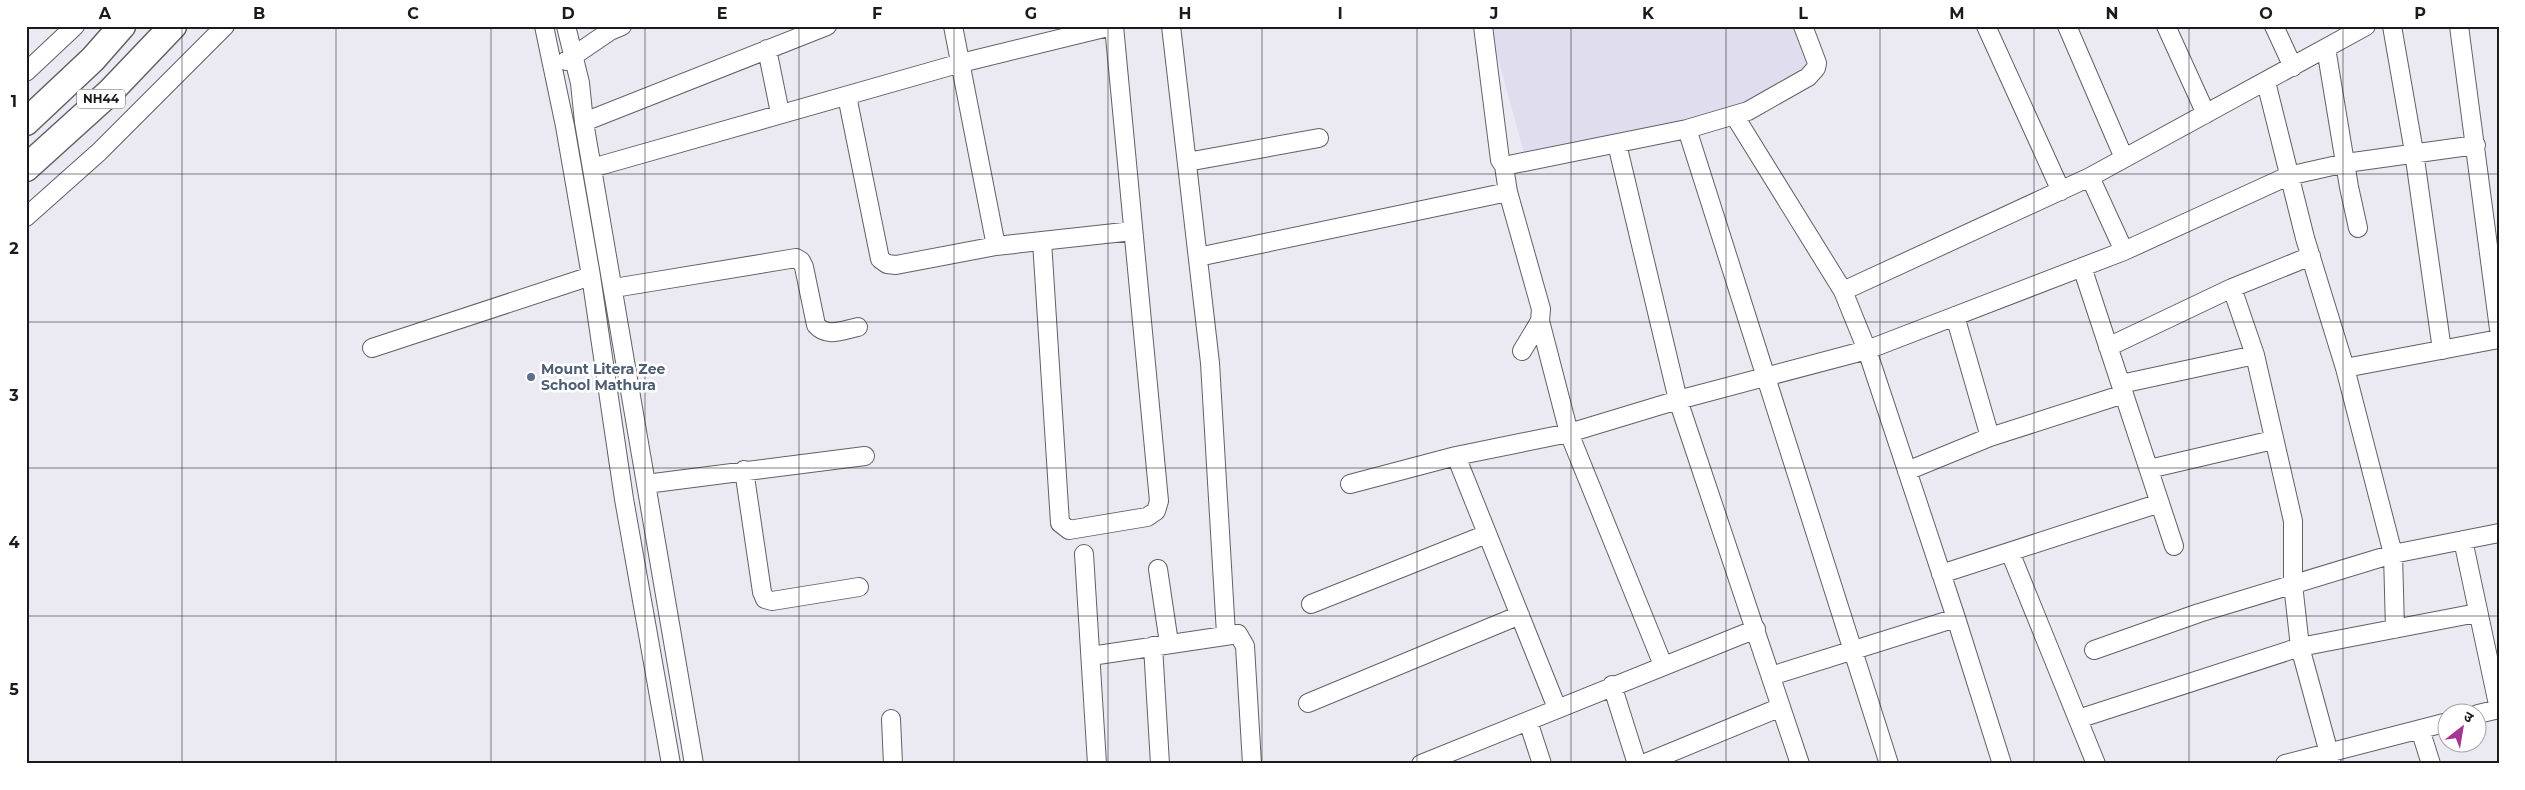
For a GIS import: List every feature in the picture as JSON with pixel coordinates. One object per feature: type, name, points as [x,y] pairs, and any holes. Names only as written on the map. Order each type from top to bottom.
[{"type":"highway","name":"NH44","points":[[26,122],[93,59],[122,26]]},
{"type":"highway","name":"NH44","points":[[26,168],[110,92],[173,26]]},
{"type":"street","points":[[26,72],[75,26]]},
{"type":"street","points":[[26,217],[99,152],[225,26]]},
{"type":"street","points":[[544,26],[565,126],[591,276],[624,499],[671,764]]},
{"type":"street","points":[[566,26],[580,84],[584,122],[614,288],[672,644],[694,764]]},
{"type":"street","points":[[553,72],[573,55],[610,31],[622,26]]},
{"type":"street","points":[[584,122],[827,26]]},
{"type":"street","points":[[953,26],[996,246]]},
{"type":"street","points":[[592,168],[961,63],[1113,26],[1134,231],[1158,506],[1148,518],[1069,530],[1060,523],[1042,241]]},
{"type":"street","points":[[1171,26],[1210,363],[1226,634]]},
{"type":"street","points":[[1483,26],[1500,160],[1504,166],[1508,192],[1541,309],[1540,321],[1569,433],[1663,665]]},
{"type":"street","points":[[1504,166],[1687,129],[1748,111],[1813,73],[1817,63],[1803,26]]},
{"type":"street","points":[[1986,26],[2061,190]]},
{"type":"street","points":[[2066,26],[2124,158]]},
{"type":"street","points":[[2166,26],[2206,114]]},
{"type":"street","points":[[2274,26],[2293,67]]},
{"type":"street","points":[[1843,291],[2090,177],[2366,26]]},
{"type":"street","points":[[2392,26],[2414,152],[2442,350]]},
{"type":"street","points":[[2459,26],[2499,328]]},
{"type":"street","points":[[2326,48],[2358,228]]},
{"type":"street","points":[[767,49],[780,113]]},
{"type":"street","points":[[2266,82],[2288,176],[2310,256],[2345,368],[2394,554],[2395,629]]},
{"type":"street","points":[[847,96],[880,259],[887,264],[896,266],[996,246],[1134,231]]},
{"type":"street","points":[[1734,115],[1843,291],[1867,350],[1956,618],[2002,764]]},
{"type":"street","points":[[1687,129],[1889,764]]},
{"type":"street","points":[[1187,162],[1319,138]]},
{"type":"street","points":[[1617,144],[1678,400],[1800,764]]},
{"type":"street","points":[[1350,484],[1456,456],[1569,433],[1678,400],[1867,350],[2124,251],[2288,176],[2346,163],[2414,152],[2476,145]]},
{"type":"street","points":[[2090,177],[2124,251]]},
{"type":"street","points":[[1198,257],[1508,192]]},
{"type":"street","points":[[2108,346],[2232,288],[2310,256]]},
{"type":"street","points":[[614,288],[796,258],[802,261],[816,325],[820,330],[826,333],[858,327]]},
{"type":"street","points":[[2082,267],[2174,546]]},
{"type":"street","points":[[372,348],[591,276]]},
{"type":"street","points":[[2232,288],[2255,354],[2293,522],[2293,584],[2300,647],[2330,758]]},
{"type":"street","points":[[1955,316],[1990,437]]},
{"type":"street","points":[[1522,351],[1540,321]]},
{"type":"street","points":[[2345,368],[2499,338]]},
{"type":"street","points":[[1907,471],[1990,437],[2123,389],[2255,354]]},
{"type":"street","points":[[2149,469],[2273,440]]},
{"type":"street","points":[[646,484],[865,456]]},
{"type":"street","points":[[1456,456],[1557,708]]},
{"type":"street","points":[[744,470],[762,592],[765,599],[772,601],[859,587]]},
{"type":"street","points":[[1941,574],[2160,503]]},
{"type":"street","points":[[2094,650],[2199,613],[2394,554],[2499,533]]},
{"type":"street","points":[[1311,604],[1487,534]]},
{"type":"street","points":[[2463,540],[2477,613],[2499,708],[2488,711]]},
{"type":"street","points":[[2010,552],[2096,764]]},
{"type":"street","points":[[1084,554],[1097,764]]},
{"type":"street","points":[[1158,569],[1161,644],[1160,764]]},
{"type":"street","points":[[2078,718],[2300,647],[2477,613]]},
{"type":"street","points":[[1308,703],[1520,615]]},
{"type":"street","points":[[1771,676],[1956,618]]},
{"type":"street","points":[[1421,764],[1612,685],[1756,629]]},
{"type":"street","points":[[1091,656],[1226,634],[1238,634],[1245,646],[1252,764]]},
{"type":"street","points":[[651,647],[672,644]]},
{"type":"street","points":[[1612,685],[1637,764]]},
{"type":"street","points":[[1643,764],[1782,707]]},
{"type":"street","points":[[891,719],[893,764]]},
{"type":"street","points":[[1528,721],[1542,764]]},
{"type":"street","points":[[2285,764],[2330,758],[2438,724]]},
{"type":"street","points":[[2420,729],[2431,764]]},
{"type":"shaded area","points":[[1489,26],[1796,26],[1812,66],[1731,111],[1524,153]]},
{"type":"place","name":"Mount Litera Zee School Mathura","points":[[531,377]]}]
